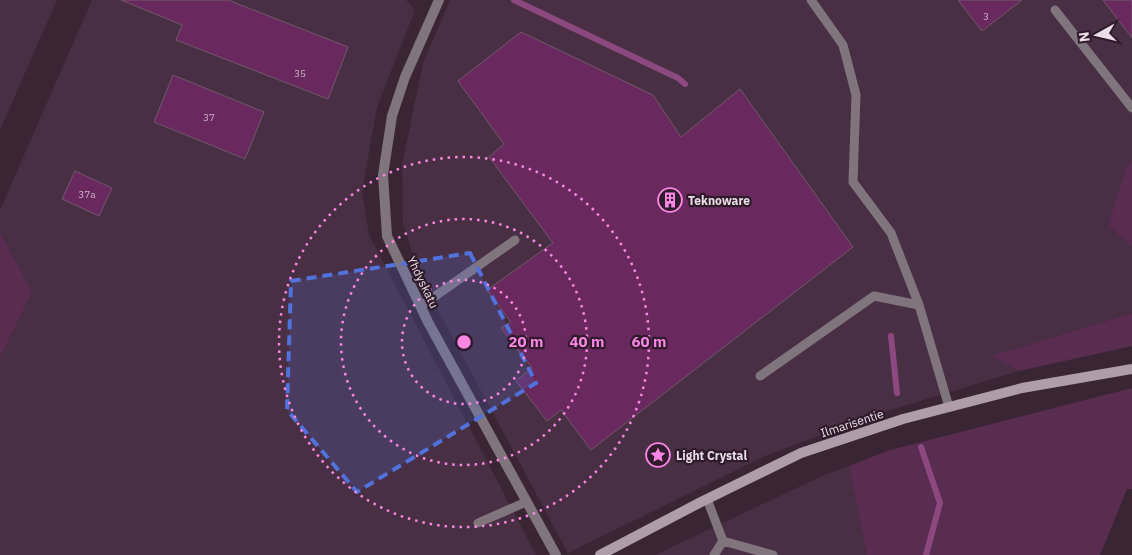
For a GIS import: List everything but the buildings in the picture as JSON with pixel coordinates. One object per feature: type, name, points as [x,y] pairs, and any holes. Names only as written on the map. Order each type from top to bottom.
[{"type":"street","name":"Yhdyskatu","points":[[439,0],[405,77],[392,116],[382,175],[387,236],[422,306],[556,555]]},
{"type":"street","name":"Ilmarisentie","points":[[600,555],[707,499],[801,453],[903,419],[1022,388],[1132,368]]},
{"type":"lane","points":[[811,0],[843,44],[856,95],[853,182],[891,233],[919,305],[949,407]]},
{"type":"lane","points":[[1055,10],[1132,108]]},
{"type":"lane","points":[[422,306],[515,240]]},
{"type":"lane","points":[[760,376],[874,296],[919,305]]},
{"type":"lane","points":[[707,499],[723,541]]},
{"type":"lane","points":[[478,523],[526,502]]},
{"type":"lane","points":[[714,555],[723,541]]},
{"type":"lane","points":[[723,541],[774,555]]},
{"type":"highlighted area","points":[[470,253],[536,383],[357,492],[287,410],[291,281]]},
{"type":"shaded area","points":[[0,0],[57,0],[0,130]]},
{"type":"shaded area","points":[[92,0],[406,0],[415,10],[377,107],[362,192],[369,235],[536,555],[0,555],[0,358],[32,292],[0,232],[0,210]]},
{"type":"shaded area","points":[[450,0],[1132,0],[1132,158],[1126,168],[1108,225],[1132,248],[1132,313],[993,356],[1019,371],[871,416],[765,456],[568,553],[419,275],[403,223],[402,165],[423,63]]},
{"type":"shaded area","points":[[1132,158],[1132,248],[1108,225],[1126,168]]},
{"type":"shaded area","points":[[0,232],[32,292],[0,358]]},
{"type":"shaded area","points":[[1132,313],[1132,346],[1019,371],[992,356]]},
{"type":"shaded area","points":[[1132,388],[1132,489],[1127,489],[1100,555],[867,555],[849,466],[890,450]]},
{"type":"shaded area","points":[[849,466],[867,555],[655,555],[822,476]]},
{"type":"waterway","points":[[514,0],[678,78],[685,84]]},
{"type":"waterway","points":[[891,336],[897,393]]},
{"type":"waterway","points":[[921,447],[940,503],[926,555]]},
{"type":"place","name":"Teknoware","points":[[670,200]]},
{"type":"place","name":"Light Crystal","points":[[658,455]]}]
